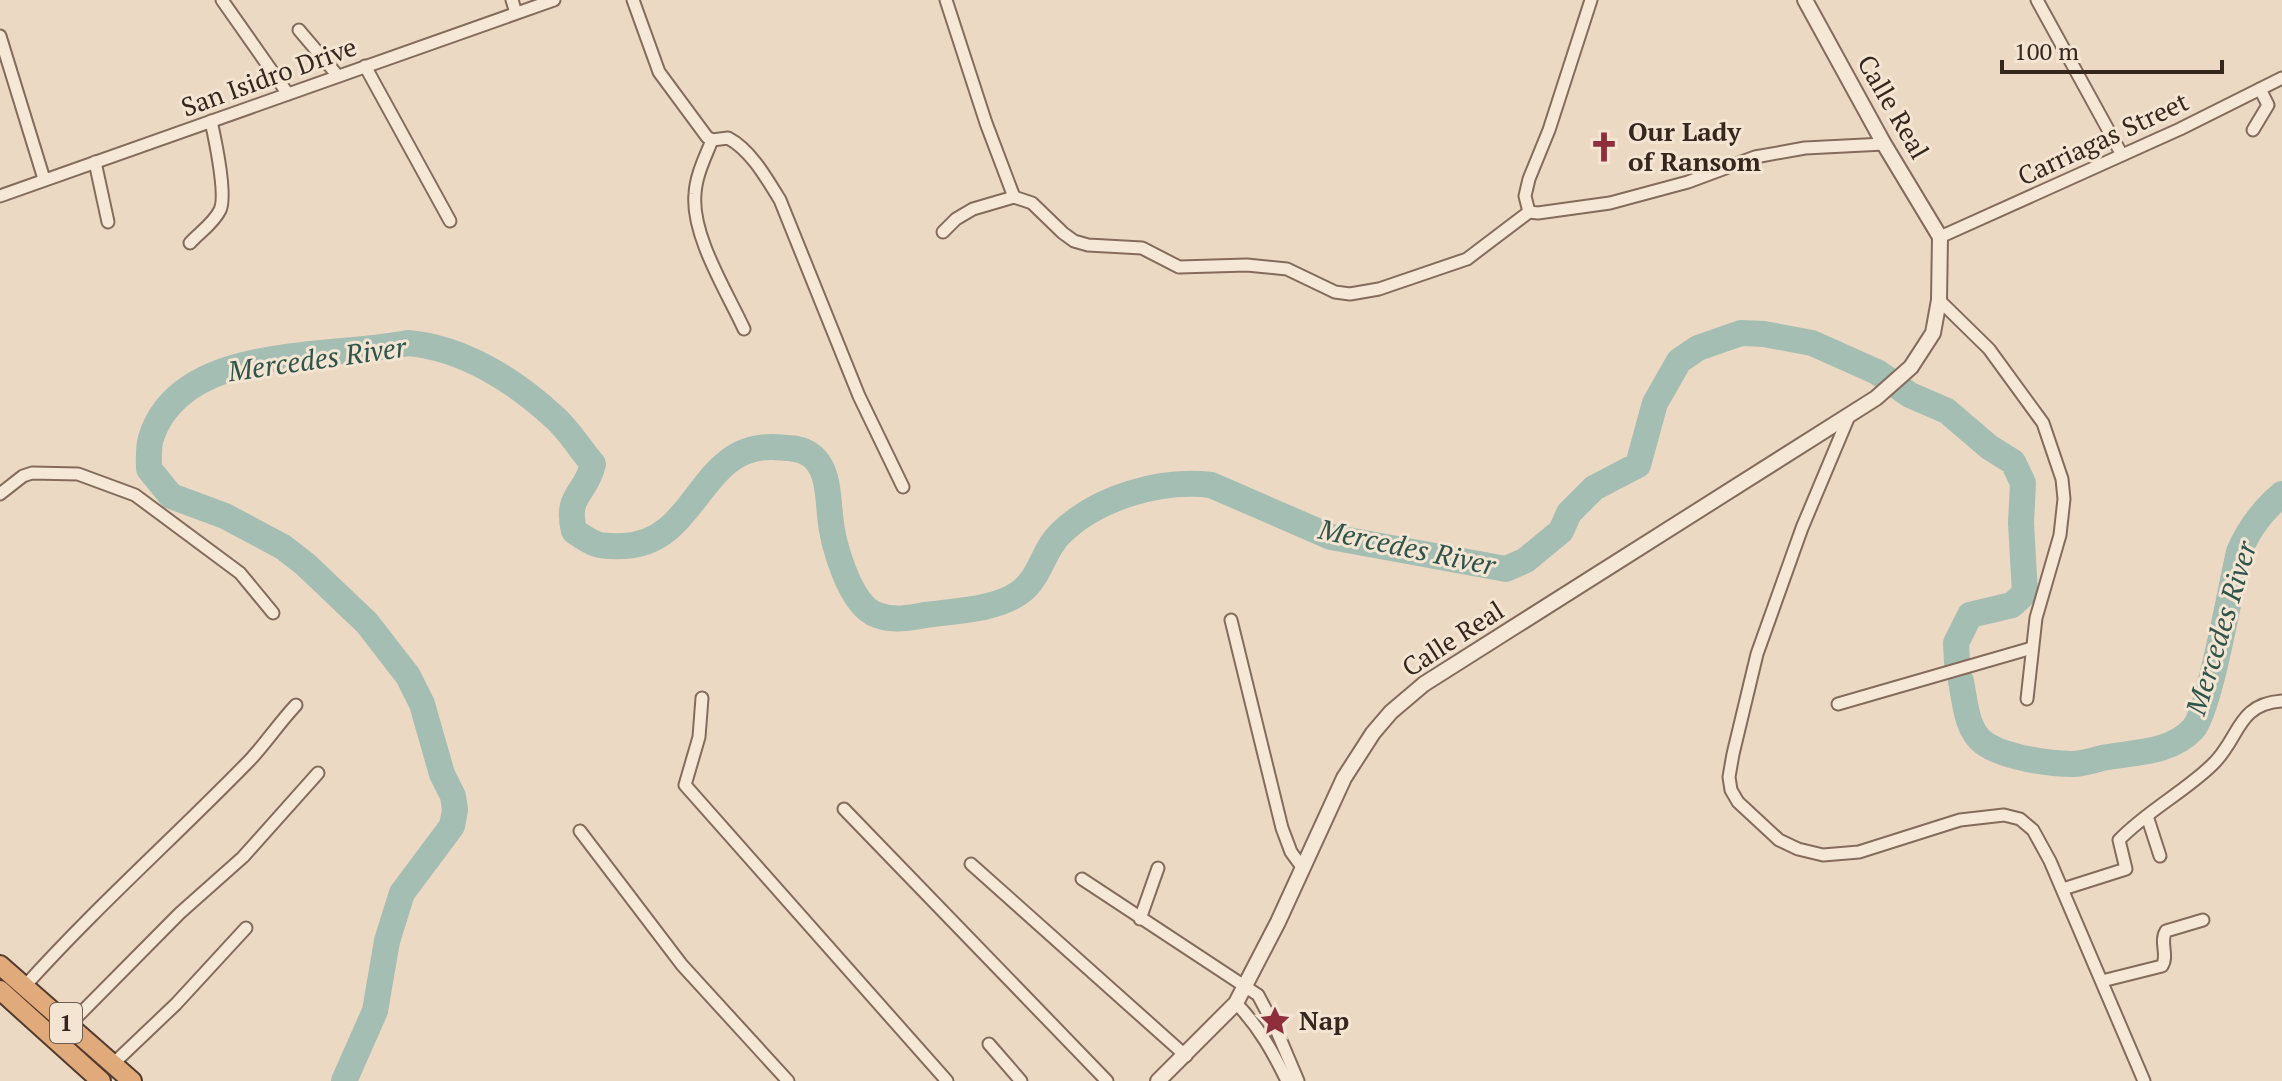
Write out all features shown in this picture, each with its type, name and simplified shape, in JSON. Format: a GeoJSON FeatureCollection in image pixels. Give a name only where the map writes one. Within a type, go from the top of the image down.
{"type":"FeatureCollection","features":[{"type":"Feature","properties":{"kind":"highway","name":"1"},"geometry":{"type":"LineString","coordinates":[[0,965],[132,1081]]}},
{"type":"Feature","properties":{"kind":"highway","name":"1"},"geometry":{"type":"LineString","coordinates":[[0,990],[101,1081]]}},
{"type":"Feature","properties":{"kind":"street"},"geometry":{"type":"LineString","coordinates":[[222,0],[288,94]]}},
{"type":"Feature","properties":{"kind":"street"},"geometry":{"type":"LineString","coordinates":[[512,0],[516,13]]}},
{"type":"Feature","properties":{"kind":"street","name":"San Isidro Drive"},"geometry":{"type":"LineString","coordinates":[[0,196],[554,0]]}},
{"type":"Feature","properties":{"kind":"street"},"geometry":{"type":"LineString","coordinates":[[633,0],[659,72],[682,106],[707,137],[712,140],[733,140],[766,176],[780,200],[859,396],[903,487]]}},
{"type":"Feature","properties":{"kind":"street"},"geometry":{"type":"LineString","coordinates":[[946,0],[1014,197]]}},
{"type":"Feature","properties":{"kind":"street"},"geometry":{"type":"LineString","coordinates":[[1529,212],[1525,196],[1529,179],[1549,130],[1591,0]]}},
{"type":"Feature","properties":{"kind":"street","name":"Calle Real"},"geometry":{"type":"LineString","coordinates":[[1158,1081],[1236,1003],[1278,922],[1344,778],[1373,733],[1391,712],[1424,684],[1876,398],[1911,367],[1933,333],[1939,300],[1940,237],[1884,144],[1805,0]]}},
{"type":"Feature","properties":{"kind":"street"},"geometry":{"type":"LineString","coordinates":[[2037,0],[2122,155]]}},
{"type":"Feature","properties":{"kind":"street"},"geometry":{"type":"LineString","coordinates":[[299,30],[338,76]]}},
{"type":"Feature","properties":{"kind":"street"},"geometry":{"type":"LineString","coordinates":[[0,36],[44,179]]}},
{"type":"Feature","properties":{"kind":"street"},"geometry":{"type":"LineString","coordinates":[[365,66],[450,221]]}},
{"type":"Feature","properties":{"kind":"street","name":"Carriagas Street"},"geometry":{"type":"LineString","coordinates":[[1940,237],[2282,78]]}},
{"type":"Feature","properties":{"kind":"street"},"geometry":{"type":"LineString","coordinates":[[2253,130],[2268,105],[2260,89]]}},
{"type":"Feature","properties":{"kind":"street"},"geometry":{"type":"LineString","coordinates":[[190,243],[219,214],[223,204],[211,121]]}},
{"type":"Feature","properties":{"kind":"street"},"geometry":{"type":"LineString","coordinates":[[712,140],[699,173],[695,211],[701,236],[744,329]]}},
{"type":"Feature","properties":{"kind":"street"},"geometry":{"type":"LineString","coordinates":[[943,232],[956,219],[973,209],[1014,197],[1032,203],[1074,241],[1088,245],[1142,248],[1179,267],[1247,265],[1287,269],[1335,292],[1350,294],[1379,289],[1467,259],[1529,212],[1610,203],[1688,182],[1755,157],[1805,148],[1884,144]]}},
{"type":"Feature","properties":{"kind":"street"},"geometry":{"type":"LineString","coordinates":[[95,162],[108,222]]}},
{"type":"Feature","properties":{"kind":"street"},"geometry":{"type":"LineString","coordinates":[[1939,300],[1989,349],[2043,423],[2062,479],[2064,499],[2060,535],[2036,618],[2027,699]]}},
{"type":"Feature","properties":{"kind":"street"},"geometry":{"type":"LineString","coordinates":[[1849,416],[1802,528],[1757,654],[1733,754],[1729,777],[1731,790],[1738,802],[1779,840],[1823,855],[1859,852],[1960,820],[2004,815],[2020,819],[2033,830],[2063,889],[2144,1081]]}},
{"type":"Feature","properties":{"kind":"street"},"geometry":{"type":"LineString","coordinates":[[0,494],[23,476],[45,473],[78,474],[135,495],[240,573],[273,613]]}},
{"type":"Feature","properties":{"kind":"street"},"geometry":{"type":"LineString","coordinates":[[1231,620],[1282,828],[1291,852],[1302,867]]}},
{"type":"Feature","properties":{"kind":"street"},"geometry":{"type":"LineString","coordinates":[[1838,704],[2032,648]]}},
{"type":"Feature","properties":{"kind":"street"},"geometry":{"type":"LineString","coordinates":[[702,698],[699,737],[685,785],[947,1081]]}},
{"type":"Feature","properties":{"kind":"street"},"geometry":{"type":"LineString","coordinates":[[2063,889],[2126,869],[2119,840],[2212,766],[2228,748],[2245,715],[2254,708],[2282,701]]}},
{"type":"Feature","properties":{"kind":"street"},"geometry":{"type":"LineString","coordinates":[[25,986],[111,895],[251,758],[296,705]]}},
{"type":"Feature","properties":{"kind":"street"},"geometry":{"type":"LineString","coordinates":[[68,1026],[180,913],[243,857],[318,773]]}},
{"type":"Feature","properties":{"kind":"street"},"geometry":{"type":"LineString","coordinates":[[844,809],[1107,1081]]}},
{"type":"Feature","properties":{"kind":"street"},"geometry":{"type":"LineString","coordinates":[[2147,816],[2160,856]]}},
{"type":"Feature","properties":{"kind":"street"},"geometry":{"type":"LineString","coordinates":[[580,831],[682,965],[788,1081]]}},
{"type":"Feature","properties":{"kind":"street"},"geometry":{"type":"LineString","coordinates":[[971,864],[1186,1056]]}},
{"type":"Feature","properties":{"kind":"street"},"geometry":{"type":"LineString","coordinates":[[1140,919],[1158,868]]}},
{"type":"Feature","properties":{"kind":"street"},"geometry":{"type":"LineString","coordinates":[[1082,879],[1258,995],[1276,1029],[1286,1071]]}},
{"type":"Feature","properties":{"kind":"street"},"geometry":{"type":"LineString","coordinates":[[2102,981],[2162,966],[2165,961],[2163,936],[2166,931],[2203,920]]}},
{"type":"Feature","properties":{"kind":"street"},"geometry":{"type":"LineString","coordinates":[[113,1064],[176,1004],[246,928]]}},
{"type":"Feature","properties":{"kind":"street"},"geometry":{"type":"LineString","coordinates":[[1236,1003],[1252,1020],[1286,1071],[1298,1081]]}},
{"type":"Feature","properties":{"kind":"street"},"geometry":{"type":"LineString","coordinates":[[1267,1041],[1276,1029]]}},
{"type":"Feature","properties":{"kind":"street"},"geometry":{"type":"LineString","coordinates":[[989,1044],[1021,1081]]}},
{"type":"Feature","properties":{"kind":"waterway","name":"Mercedes River"},"geometry":{"type":"LineString","coordinates":[[344,1081],[375,1011],[387,941],[402,893],[452,826],[455,810],[453,796],[442,774],[422,704],[408,676],[367,623],[283,547],[225,516],[171,496],[149,469],[151,438],[167,407],[193,385],[225,370],[301,355],[408,343],[448,351],[468,359],[505,379],[554,417],[593,464],[574,502],[572,519],[574,531],[602,545],[624,546],[649,541],[668,529],[728,461],[748,451],[773,447],[805,452],[815,459],[823,473],[834,540],[850,586],[867,609],[883,617],[901,618],[974,609],[1009,599],[1026,587],[1054,541],[1075,521],[1131,493],[1172,485],[1211,485],[1331,537],[1506,569],[1526,560],[1561,531],[1569,513],[1594,488],[1638,465],[1655,403],[1679,361],[1698,348],[1741,333],[1764,334],[1812,343],[1877,372],[1910,395],[1947,411],[1989,447],[2013,462],[2023,483],[2021,523],[2025,593],[2012,605],[1970,615],[1956,643],[1957,662]]}},
{"type":"Feature","properties":{"kind":"waterway","name":"Mercedes River"},"geometry":{"type":"LineString","coordinates":[[1961,681],[1973,731],[1992,748],[2014,756],[2072,764],[2150,751],[2184,737],[2200,717],[2206,698],[2239,552],[2257,520],[2282,494]]}},
{"type":"Feature","properties":{"kind":"place","name":"Our Lady of Ransom"},"geometry":{"type":"Point","coordinates":[1604,147]}},
{"type":"Feature","properties":{"kind":"place","name":"Nap"},"geometry":{"type":"Point","coordinates":[1275,1021]}}]}
